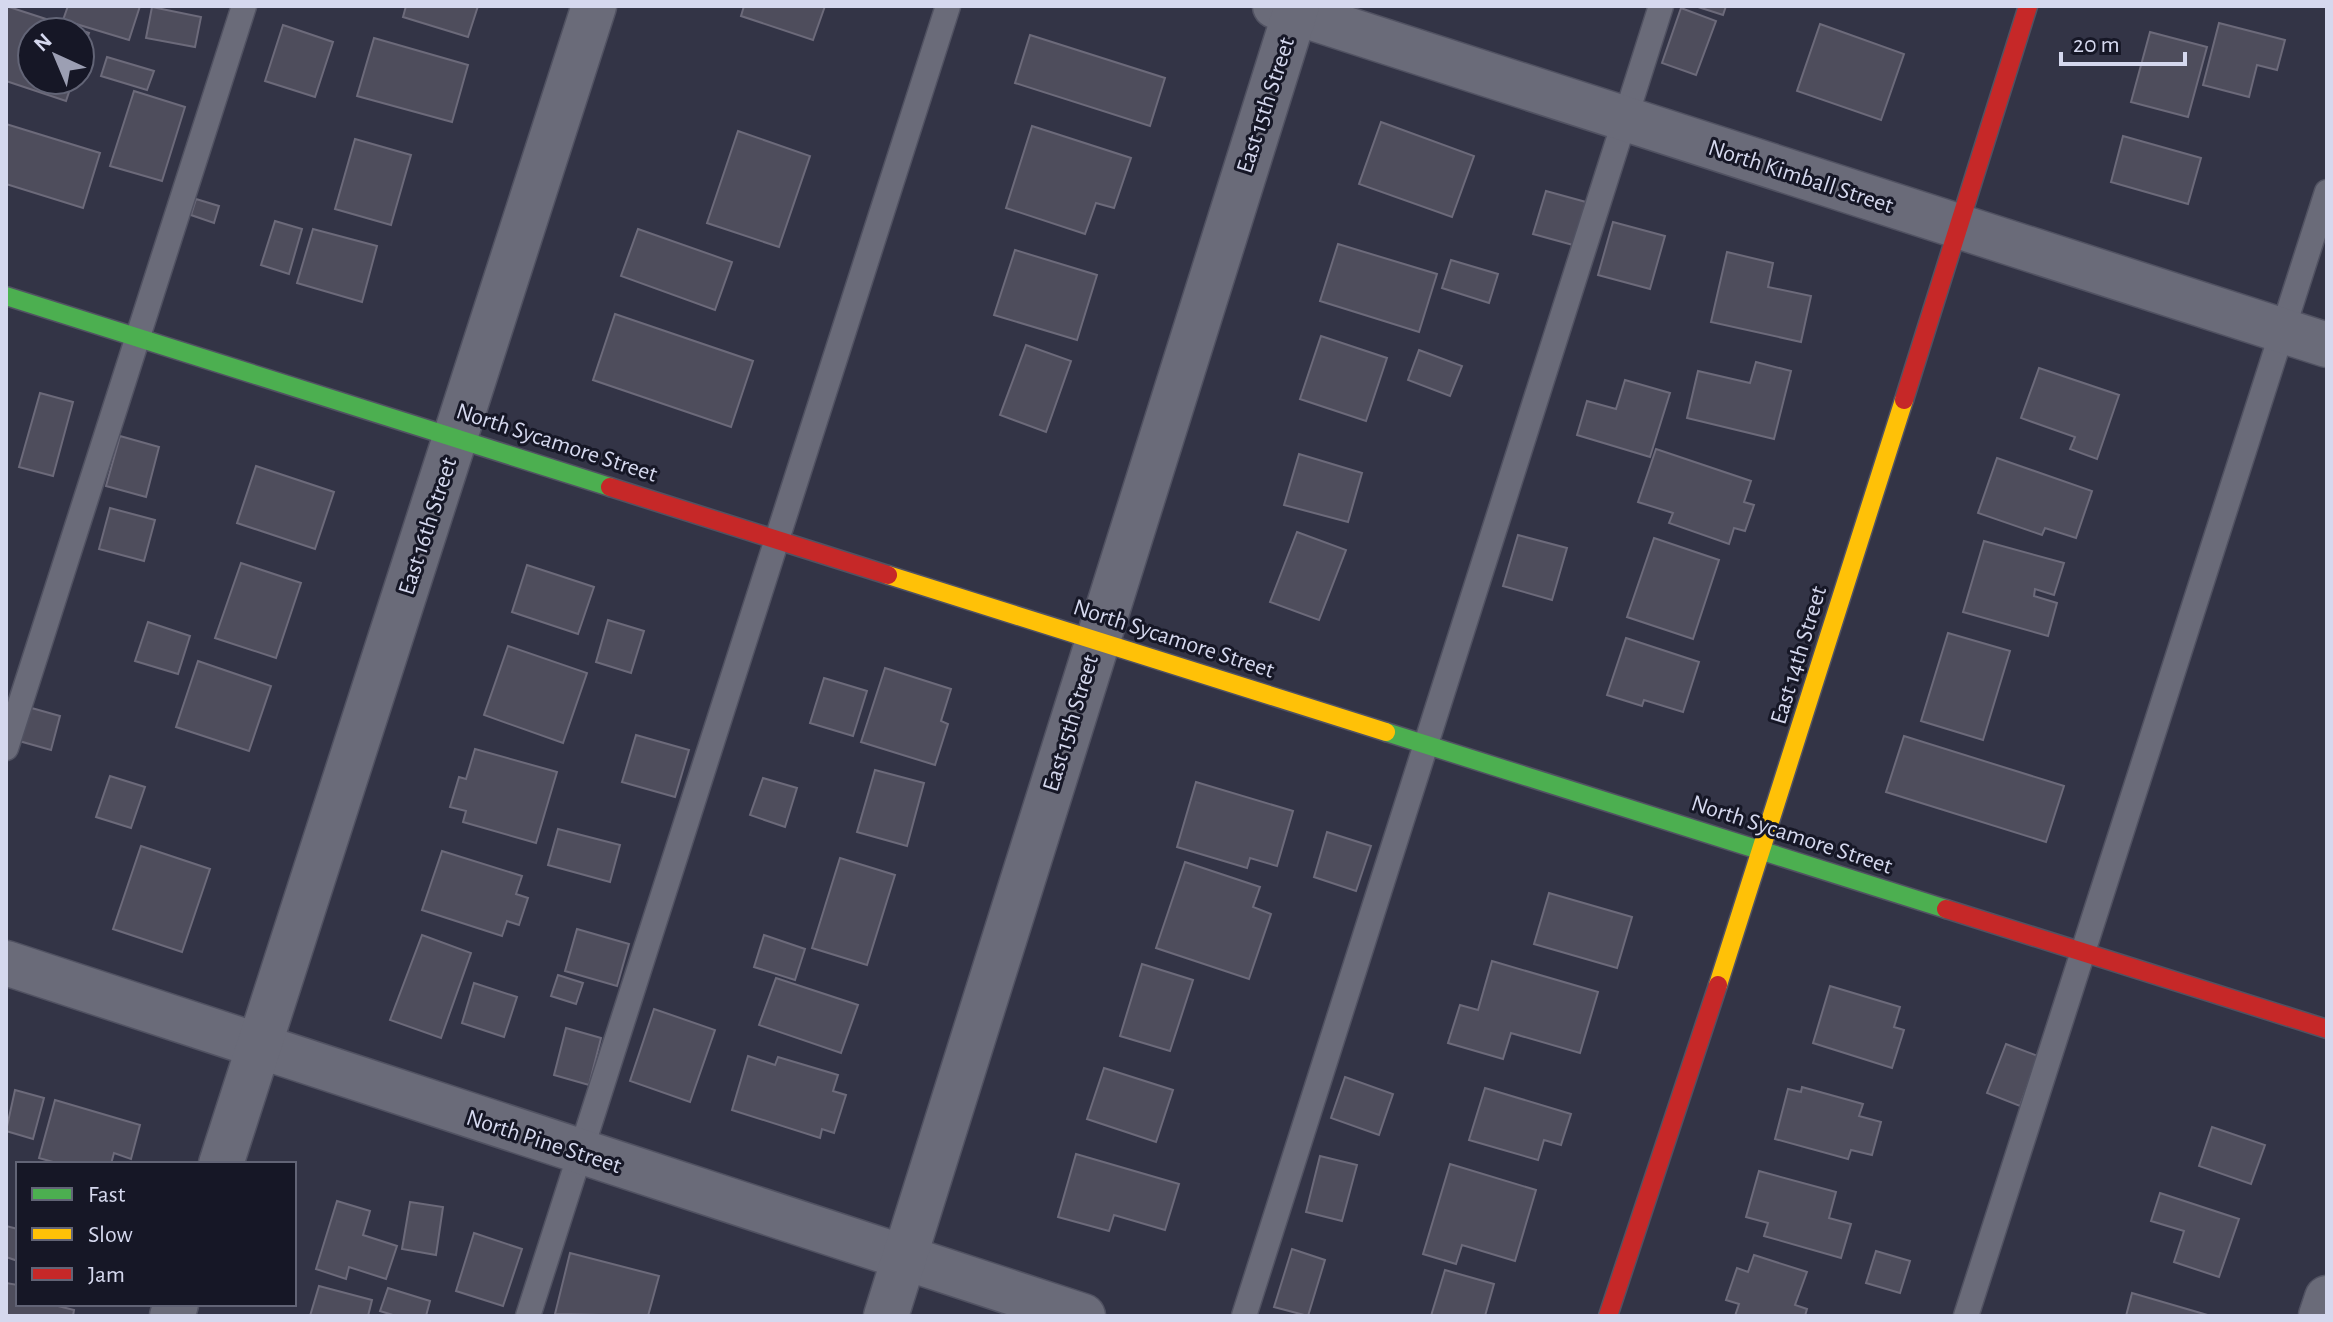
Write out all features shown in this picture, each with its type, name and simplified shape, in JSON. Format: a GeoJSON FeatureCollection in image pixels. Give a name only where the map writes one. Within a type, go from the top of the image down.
{"type":"FeatureCollection","features":[{"type":"Feature","properties":{"kind":"main road","name":"East 14th Street"},"geometry":{"type":"LineString","coordinates":[[1608,1316],[1762,850],[2028,6]]}},
{"type":"Feature","properties":{"kind":"main road","name":"North Sycamore Street"},"geometry":{"type":"LineString","coordinates":[[6,296],[2327,1029]]}},
{"type":"Feature","properties":{"kind":"street","name":"East 16th Street"},"geometry":{"type":"LineString","coordinates":[[222,1162],[594,6]]}},
{"type":"Feature","properties":{"kind":"street","name":"North Kimball Street"},"geometry":{"type":"LineString","coordinates":[[1289,8],[2327,345]]}},
{"type":"Feature","properties":{"kind":"street","name":"East 15th Street"},"geometry":{"type":"LineString","coordinates":[[886,1316],[1289,8]]}},
{"type":"Feature","properties":{"kind":"street","name":"North Pine Street"},"geometry":{"type":"LineString","coordinates":[[6,963],[1083,1316]]}},
{"type":"Feature","properties":{"kind":"street"},"geometry":{"type":"LineString","coordinates":[[2321,1316],[2327,1298]]}},
{"type":"Feature","properties":{"kind":"lane"},"geometry":{"type":"LineString","coordinates":[[6,748],[244,6]]}},
{"type":"Feature","properties":{"kind":"lane"},"geometry":{"type":"LineString","coordinates":[[528,1316],[948,6]]}},
{"type":"Feature","properties":{"kind":"lane"},"geometry":{"type":"LineString","coordinates":[[1244,1316],[1661,6]]}},
{"type":"Feature","properties":{"kind":"lane"},"geometry":{"type":"LineString","coordinates":[[1966,1316],[2327,192]]}},
{"type":"Feature","properties":{"kind":"building"},"geometry":{"type":"Polygon","coordinates":[[[6,6],[37,16],[16,16],[16,84],[6,81],[6,6]]]}},
{"type":"Feature","properties":{"kind":"building"},"geometry":{"type":"Polygon","coordinates":[[[68,6],[140,6],[129,40],[96,30],[96,16],[64,16],[68,6]]]}},
{"type":"Feature","properties":{"kind":"building"},"geometry":{"type":"Polygon","coordinates":[[[406,6],[478,6],[468,37],[403,17],[406,6]]]}},
{"type":"Feature","properties":{"kind":"building"},"geometry":{"type":"Polygon","coordinates":[[[744,6],[825,6],[813,40],[741,16],[744,6]]]}},
{"type":"Feature","properties":{"kind":"building"},"geometry":{"type":"Polygon","coordinates":[[[1695,6],[1726,6],[1723,15],[1695,6]]]}},
{"type":"Feature","properties":{"kind":"building"},"geometry":{"type":"Polygon","coordinates":[[[152,7],[201,17],[195,47],[146,38],[152,7]]]}},
{"type":"Feature","properties":{"kind":"building"},"geometry":{"type":"Polygon","coordinates":[[[1681,8],[1716,21],[1696,75],[1662,63],[1681,8]]]}},
{"type":"Feature","properties":{"kind":"building"},"geometry":{"type":"Polygon","coordinates":[[[2219,23],[2285,40],[2277,70],[2257,65],[2249,97],[2203,85],[2219,23]]]}},
{"type":"Feature","properties":{"kind":"building"},"geometry":{"type":"Polygon","coordinates":[[[1820,24],[1904,54],[1881,120],[1797,91],[1820,24]]]}},
{"type":"Feature","properties":{"kind":"building"},"geometry":{"type":"Polygon","coordinates":[[[283,25],[333,42],[315,97],[265,81],[283,25]]]}},
{"type":"Feature","properties":{"kind":"building"},"geometry":{"type":"Polygon","coordinates":[[[2150,32],[2207,47],[2188,117],[2131,102],[2150,32]]]}},
{"type":"Feature","properties":{"kind":"building"},"geometry":{"type":"Polygon","coordinates":[[[1030,35],[1165,78],[1150,126],[1015,83],[1030,35]]]}},
{"type":"Feature","properties":{"kind":"building"},"geometry":{"type":"Polygon","coordinates":[[[374,38],[468,65],[452,122],[357,96],[374,38]]]}},
{"type":"Feature","properties":{"kind":"building"},"geometry":{"type":"Polygon","coordinates":[[[107,57],[154,71],[147,90],[101,76],[107,57]]]}},
{"type":"Feature","properties":{"kind":"building"},"geometry":{"type":"Polygon","coordinates":[[[134,91],[185,107],[162,181],[110,166],[134,91]]]}},
{"type":"Feature","properties":{"kind":"building"},"geometry":{"type":"Polygon","coordinates":[[[51,96],[68,96],[66,101],[51,96]]]}},
{"type":"Feature","properties":{"kind":"building"},"geometry":{"type":"Polygon","coordinates":[[[1381,122],[1474,156],[1452,217],[1359,184],[1381,122]]]}},
{"type":"Feature","properties":{"kind":"building"},"geometry":{"type":"Polygon","coordinates":[[[6,124],[100,153],[83,208],[6,184],[6,124]]]}},
{"type":"Feature","properties":{"kind":"building"},"geometry":{"type":"Polygon","coordinates":[[[1032,126],[1131,158],[1114,208],[1096,203],[1085,234],[1006,208],[1032,126]]]}},
{"type":"Feature","properties":{"kind":"building"},"geometry":{"type":"Polygon","coordinates":[[[738,131],[810,156],[779,247],[707,223],[738,131]]]}},
{"type":"Feature","properties":{"kind":"building"},"geometry":{"type":"Polygon","coordinates":[[[2123,136],[2201,158],[2188,204],[2111,182],[2123,136]]]}},
{"type":"Feature","properties":{"kind":"building"},"geometry":{"type":"Polygon","coordinates":[[[355,139],[411,155],[391,225],[335,209],[355,139]]]}},
{"type":"Feature","properties":{"kind":"building"},"geometry":{"type":"Polygon","coordinates":[[[1546,191],[1586,202],[1573,245],[1533,234],[1546,191]]]}},
{"type":"Feature","properties":{"kind":"building"},"geometry":{"type":"Polygon","coordinates":[[[196,199],[219,206],[214,223],[191,215],[196,199]]]}},
{"type":"Feature","properties":{"kind":"building"},"geometry":{"type":"Polygon","coordinates":[[[275,221],[302,229],[289,274],[261,265],[275,221]]]}},
{"type":"Feature","properties":{"kind":"building"},"geometry":{"type":"Polygon","coordinates":[[[1613,222],[1665,236],[1650,289],[1598,275],[1613,222]]]}},
{"type":"Feature","properties":{"kind":"building"},"geometry":{"type":"Polygon","coordinates":[[[313,229],[377,246],[362,302],[297,283],[313,229]]]}},
{"type":"Feature","properties":{"kind":"building"},"geometry":{"type":"Polygon","coordinates":[[[638,229],[732,262],[715,310],[621,276],[638,229]]]}},
{"type":"Feature","properties":{"kind":"building"},"geometry":{"type":"Polygon","coordinates":[[[1338,244],[1437,274],[1419,332],[1320,301],[1338,244]]]}},
{"type":"Feature","properties":{"kind":"building"},"geometry":{"type":"Polygon","coordinates":[[[1015,250],[1097,275],[1077,340],[994,315],[1015,250]]]}},
{"type":"Feature","properties":{"kind":"building"},"geometry":{"type":"Polygon","coordinates":[[[1727,252],[1773,263],[1768,287],[1811,296],[1801,342],[1711,322],[1727,252]]]}},
{"type":"Feature","properties":{"kind":"building"},"geometry":{"type":"Polygon","coordinates":[[[1451,260],[1498,274],[1489,303],[1442,288],[1451,260]]]}},
{"type":"Feature","properties":{"kind":"building"},"geometry":{"type":"Polygon","coordinates":[[[615,314],[753,361],[731,427],[593,380],[615,314]]]}},
{"type":"Feature","properties":{"kind":"building"},"geometry":{"type":"Polygon","coordinates":[[[1321,336],[1387,358],[1366,421],[1300,399],[1321,336]]]}},
{"type":"Feature","properties":{"kind":"building"},"geometry":{"type":"Polygon","coordinates":[[[1026,345],[1071,361],[1046,432],[1000,415],[1026,345]]]}},
{"type":"Feature","properties":{"kind":"building"},"geometry":{"type":"Polygon","coordinates":[[[1419,350],[1462,366],[1450,396],[1408,380],[1419,350]]]}},
{"type":"Feature","properties":{"kind":"building"},"geometry":{"type":"Polygon","coordinates":[[[1756,362],[1791,371],[1774,439],[1687,418],[1698,371],[1750,383],[1756,362]]]}},
{"type":"Feature","properties":{"kind":"building"},"geometry":{"type":"Polygon","coordinates":[[[2039,368],[2119,395],[2097,459],[2070,449],[2075,437],[2021,418],[2039,368]]]}},
{"type":"Feature","properties":{"kind":"building"},"geometry":{"type":"Polygon","coordinates":[[[1625,380],[1670,393],[1650,457],[1577,435],[1587,401],[1616,409],[1625,380]]]}},
{"type":"Feature","properties":{"kind":"building"},"geometry":{"type":"Polygon","coordinates":[[[40,393],[73,402],[53,476],[19,467],[40,393]]]}},
{"type":"Feature","properties":{"kind":"building"},"geometry":{"type":"Polygon","coordinates":[[[120,436],[159,447],[146,497],[106,486],[120,436]]]}},
{"type":"Feature","properties":{"kind":"building"},"geometry":{"type":"Polygon","coordinates":[[[1656,449],[1751,481],[1744,502],[1754,505],[1745,531],[1734,528],[1729,544],[1669,523],[1673,513],[1638,502],[1656,449]]]}},
{"type":"Feature","properties":{"kind":"building"},"geometry":{"type":"Polygon","coordinates":[[[1299,454],[1362,473],[1348,522],[1284,505],[1299,454]]]}},
{"type":"Feature","properties":{"kind":"building"},"geometry":{"type":"Polygon","coordinates":[[[1997,458],[2092,491],[2076,538],[2045,528],[2042,535],[1978,513],[1997,458]]]}},
{"type":"Feature","properties":{"kind":"building"},"geometry":{"type":"Polygon","coordinates":[[[256,466],[334,492],[315,549],[237,523],[256,466]]]}},
{"type":"Feature","properties":{"kind":"building"},"geometry":{"type":"Polygon","coordinates":[[[110,508],[155,520],[144,561],[99,549],[110,508]]]}},
{"type":"Feature","properties":{"kind":"building"},"geometry":{"type":"Polygon","coordinates":[[[1297,532],[1346,550],[1319,620],[1270,602],[1297,532]]]}},
{"type":"Feature","properties":{"kind":"building"},"geometry":{"type":"Polygon","coordinates":[[[1518,535],[1567,548],[1552,600],[1503,586],[1518,535]]]}},
{"type":"Feature","properties":{"kind":"building"},"geometry":{"type":"Polygon","coordinates":[[[1654,538],[1719,560],[1693,639],[1627,617],[1654,538]]]}},
{"type":"Feature","properties":{"kind":"building"},"geometry":{"type":"Polygon","coordinates":[[[1984,541],[2064,563],[2054,595],[2035,589],[2034,596],[2057,603],[2048,636],[1963,612],[1984,541]]]}},
{"type":"Feature","properties":{"kind":"building"},"geometry":{"type":"Polygon","coordinates":[[[241,563],[301,583],[276,658],[215,638],[241,563]]]}},
{"type":"Feature","properties":{"kind":"building"},"geometry":{"type":"Polygon","coordinates":[[[527,565],[594,587],[578,634],[512,612],[527,565]]]}},
{"type":"Feature","properties":{"kind":"building"},"geometry":{"type":"Polygon","coordinates":[[[608,620],[644,631],[631,673],[596,662],[608,620]]]}},
{"type":"Feature","properties":{"kind":"building"},"geometry":{"type":"Polygon","coordinates":[[[148,622],[190,636],[178,674],[135,661],[148,622]]]}},
{"type":"Feature","properties":{"kind":"building"},"geometry":{"type":"Polygon","coordinates":[[[1948,633],[2010,651],[1983,740],[1921,721],[1948,633]]]}},
{"type":"Feature","properties":{"kind":"building"},"geometry":{"type":"Polygon","coordinates":[[[1626,638],[1699,662],[1683,712],[1644,700],[1642,706],[1607,695],[1626,638]]]}},
{"type":"Feature","properties":{"kind":"building"},"geometry":{"type":"Polygon","coordinates":[[[508,646],[587,673],[563,743],[484,715],[508,646]]]}},
{"type":"Feature","properties":{"kind":"building"},"geometry":{"type":"Polygon","coordinates":[[[198,661],[271,686],[249,751],[176,727],[198,661]]]}},
{"type":"Feature","properties":{"kind":"building"},"geometry":{"type":"Polygon","coordinates":[[[885,668],[951,689],[941,721],[948,724],[935,765],[861,742],[885,668]]]}},
{"type":"Feature","properties":{"kind":"building"},"geometry":{"type":"Polygon","coordinates":[[[824,678],[867,691],[853,736],[810,723],[824,678]]]}},
{"type":"Feature","properties":{"kind":"building"},"geometry":{"type":"Polygon","coordinates":[[[28,707],[60,716],[51,750],[19,741],[28,707]]]}},
{"type":"Feature","properties":{"kind":"building"},"geometry":{"type":"Polygon","coordinates":[[[636,735],[689,750],[675,797],[622,782],[636,735]]]}},
{"type":"Feature","properties":{"kind":"building"},"geometry":{"type":"Polygon","coordinates":[[[1904,736],[2064,786],[2046,842],[1886,792],[1904,736]]]}},
{"type":"Feature","properties":{"kind":"building"},"geometry":{"type":"Polygon","coordinates":[[[475,749],[557,772],[536,843],[463,822],[466,811],[450,807],[459,777],[466,779],[475,749]]]}},
{"type":"Feature","properties":{"kind":"building"},"geometry":{"type":"Polygon","coordinates":[[[875,770],[924,783],[907,846],[857,832],[875,770]]]}},
{"type":"Feature","properties":{"kind":"building"},"geometry":{"type":"Polygon","coordinates":[[[110,776],[145,787],[131,828],[96,817],[110,776]]]}},
{"type":"Feature","properties":{"kind":"building"},"geometry":{"type":"Polygon","coordinates":[[[763,778],[797,788],[785,827],[750,815],[763,778]]]}},
{"type":"Feature","properties":{"kind":"building"},"geometry":{"type":"Polygon","coordinates":[[[1196,782],[1293,811],[1277,866],[1250,858],[1247,868],[1177,847],[1196,782]]]}},
{"type":"Feature","properties":{"kind":"building"},"geometry":{"type":"Polygon","coordinates":[[[558,829],[620,845],[610,882],[548,865],[558,829]]]}},
{"type":"Feature","properties":{"kind":"building"},"geometry":{"type":"Polygon","coordinates":[[[1327,832],[1371,846],[1356,891],[1314,877],[1327,832]]]}},
{"type":"Feature","properties":{"kind":"building"},"geometry":{"type":"Polygon","coordinates":[[[141,846],[210,869],[182,952],[113,929],[141,846]]]}},
{"type":"Feature","properties":{"kind":"building"},"geometry":{"type":"Polygon","coordinates":[[[442,851],[522,876],[516,894],[528,898],[519,925],[507,921],[502,936],[422,910],[442,851]]]}},
{"type":"Feature","properties":{"kind":"building"},"geometry":{"type":"Polygon","coordinates":[[[840,858],[895,875],[867,965],[812,948],[840,858]]]}},
{"type":"Feature","properties":{"kind":"building"},"geometry":{"type":"Polygon","coordinates":[[[1185,862],[1260,887],[1253,907],[1271,914],[1249,979],[1156,948],[1185,862]]]}},
{"type":"Feature","properties":{"kind":"building"},"geometry":{"type":"Polygon","coordinates":[[[1549,893],[1632,917],[1617,968],[1534,944],[1549,893]]]}},
{"type":"Feature","properties":{"kind":"building"},"geometry":{"type":"Polygon","coordinates":[[[577,929],[629,944],[617,986],[565,971],[577,929]]]}},
{"type":"Feature","properties":{"kind":"building"},"geometry":{"type":"Polygon","coordinates":[[[422,935],[471,953],[441,1038],[390,1020],[422,935]]]}},
{"type":"Feature","properties":{"kind":"building"},"geometry":{"type":"Polygon","coordinates":[[[764,935],[805,949],[795,980],[754,967],[764,935]]]}},
{"type":"Feature","properties":{"kind":"building"},"geometry":{"type":"Polygon","coordinates":[[[1492,961],[1598,992],[1580,1053],[1511,1033],[1503,1059],[1448,1043],[1460,1005],[1478,1010],[1492,961]]]}},
{"type":"Feature","properties":{"kind":"building"},"geometry":{"type":"Polygon","coordinates":[[[1142,964],[1193,980],[1170,1051],[1120,1036],[1142,964]]]}},
{"type":"Feature","properties":{"kind":"building"},"geometry":{"type":"Polygon","coordinates":[[[558,975],[583,983],[576,1004],[551,996],[558,975]]]}},
{"type":"Feature","properties":{"kind":"building"},"geometry":{"type":"Polygon","coordinates":[[[776,978],[858,1005],[841,1053],[759,1025],[776,978]]]}},
{"type":"Feature","properties":{"kind":"building"},"geometry":{"type":"Polygon","coordinates":[[[474,983],[517,997],[504,1037],[462,1023],[474,983]]]}},
{"type":"Feature","properties":{"kind":"building"},"geometry":{"type":"Polygon","coordinates":[[[1830,986],[1900,1007],[1894,1027],[1904,1030],[1892,1068],[1813,1043],[1830,986]]]}},
{"type":"Feature","properties":{"kind":"building"},"geometry":{"type":"Polygon","coordinates":[[[654,1009],[715,1030],[690,1102],[630,1081],[654,1009]]]}},
{"type":"Feature","properties":{"kind":"building"},"geometry":{"type":"Polygon","coordinates":[[[566,1028],[601,1038],[589,1085],[554,1075],[566,1028]]]}},
{"type":"Feature","properties":{"kind":"building"},"geometry":{"type":"Polygon","coordinates":[[[2006,1044],[2038,1056],[2020,1106],[1987,1093],[2006,1044]]]}},
{"type":"Feature","properties":{"kind":"building"},"geometry":{"type":"Polygon","coordinates":[[[748,1056],[775,1065],[778,1057],[838,1075],[833,1091],[846,1095],[834,1133],[822,1129],[820,1138],[732,1110],[748,1056]]]}},
{"type":"Feature","properties":{"kind":"building"},"geometry":{"type":"Polygon","coordinates":[[[1104,1068],[1173,1090],[1156,1142],[1087,1119],[1104,1068]]]}},
{"type":"Feature","properties":{"kind":"building"},"geometry":{"type":"Polygon","coordinates":[[[1345,1077],[1393,1094],[1379,1135],[1331,1118],[1345,1077]]]}},
{"type":"Feature","properties":{"kind":"building"},"geometry":{"type":"Polygon","coordinates":[[[1802,1087],[1863,1104],[1859,1116],[1881,1122],[1872,1155],[1851,1150],[1848,1159],[1775,1139],[1788,1089],[1801,1092],[1802,1087]]]}},
{"type":"Feature","properties":{"kind":"building"},"geometry":{"type":"Polygon","coordinates":[[[1485,1088],[1571,1114],[1561,1145],[1544,1140],[1538,1160],[1469,1140],[1485,1088]]]}},
{"type":"Feature","properties":{"kind":"building"},"geometry":{"type":"Polygon","coordinates":[[[15,1090],[44,1098],[33,1139],[6,1131],[15,1090]]]}},
{"type":"Feature","properties":{"kind":"building"},"geometry":{"type":"Polygon","coordinates":[[[55,1100],[140,1125],[131,1159],[114,1153],[112,1162],[53,1162],[39,1158],[55,1100]]]}},
{"type":"Feature","properties":{"kind":"building"},"geometry":{"type":"Polygon","coordinates":[[[2212,1127],[2265,1145],[2251,1184],[2199,1166],[2212,1127]]]}},
{"type":"Feature","properties":{"kind":"building"},"geometry":{"type":"Polygon","coordinates":[[[1076,1154],[1179,1184],[1165,1230],[1114,1215],[1109,1231],[1058,1217],[1076,1154]]]}},
{"type":"Feature","properties":{"kind":"building"},"geometry":{"type":"Polygon","coordinates":[[[1320,1156],[1357,1165],[1342,1221],[1306,1212],[1320,1156]]]}},
{"type":"Feature","properties":{"kind":"building"},"geometry":{"type":"Polygon","coordinates":[[[1450,1164],[1536,1190],[1515,1261],[1462,1245],[1456,1264],[1423,1254],[1450,1164]]]}},
{"type":"Feature","properties":{"kind":"building"},"geometry":{"type":"Polygon","coordinates":[[[1759,1171],[1836,1192],[1829,1218],[1851,1224],[1841,1258],[1764,1236],[1768,1223],[1746,1217],[1759,1171]]]}},
{"type":"Feature","properties":{"kind":"building"},"geometry":{"type":"Polygon","coordinates":[[[2160,1193],[2239,1219],[2219,1277],[2174,1262],[2184,1231],[2151,1221],[2160,1193]]]}},
{"type":"Feature","properties":{"kind":"building"},"geometry":{"type":"Polygon","coordinates":[[[337,1201],[370,1211],[363,1235],[397,1246],[386,1279],[349,1267],[346,1279],[316,1269],[337,1201]]]}},
{"type":"Feature","properties":{"kind":"building"},"geometry":{"type":"Polygon","coordinates":[[[410,1202],[443,1207],[436,1255],[402,1249],[410,1202]]]}},
{"type":"Feature","properties":{"kind":"building"},"geometry":{"type":"Polygon","coordinates":[[[6,1226],[16,1228],[16,1260],[6,1257],[6,1226]]]}},
{"type":"Feature","properties":{"kind":"building"},"geometry":{"type":"Polygon","coordinates":[[[474,1233],[522,1249],[503,1306],[456,1291],[474,1233]]]}},
{"type":"Feature","properties":{"kind":"building"},"geometry":{"type":"Polygon","coordinates":[[[1292,1249],[1325,1260],[1308,1316],[1274,1307],[1292,1249]]]}},
{"type":"Feature","properties":{"kind":"building"},"geometry":{"type":"Polygon","coordinates":[[[1876,1251],[1910,1261],[1900,1293],[1866,1283],[1876,1251]]]}},
{"type":"Feature","properties":{"kind":"building"},"geometry":{"type":"Polygon","coordinates":[[[570,1253],[659,1276],[648,1316],[555,1314],[570,1253]]]}},
{"type":"Feature","properties":{"kind":"building"},"geometry":{"type":"Polygon","coordinates":[[[1754,1255],[1807,1272],[1795,1305],[1807,1309],[1805,1316],[1735,1316],[1739,1304],[1726,1300],[1737,1268],[1748,1272],[1754,1255]]]}},
{"type":"Feature","properties":{"kind":"building"},"geometry":{"type":"Polygon","coordinates":[[[1445,1270],[1494,1284],[1485,1316],[1431,1316],[1445,1270]]]}},
{"type":"Feature","properties":{"kind":"building"},"geometry":{"type":"Polygon","coordinates":[[[6,1283],[16,1285],[16,1306],[58,1306],[74,1310],[73,1316],[6,1316],[6,1283]]]}},
{"type":"Feature","properties":{"kind":"building"},"geometry":{"type":"Polygon","coordinates":[[[319,1286],[372,1300],[368,1316],[310,1316],[319,1286]]]}},
{"type":"Feature","properties":{"kind":"building"},"geometry":{"type":"Polygon","coordinates":[[[388,1288],[430,1301],[426,1316],[396,1316],[380,1311],[388,1288]]]}},
{"type":"Feature","properties":{"kind":"building"},"geometry":{"type":"Polygon","coordinates":[[[2132,1293],[2211,1316],[2126,1316],[2132,1293]]]}},
{"type":"Feature","properties":{"kind":"traffic: fast"},"geometry":{"type":"LineString","coordinates":[[6,296],[610,487]]}},
{"type":"Feature","properties":{"kind":"traffic: fast"},"geometry":{"type":"LineString","coordinates":[[1386,732],[1946,909]]}},
{"type":"Feature","properties":{"kind":"traffic: slow"},"geometry":{"type":"LineString","coordinates":[[1718,985],[1904,400]]}},
{"type":"Feature","properties":{"kind":"traffic: slow"},"geometry":{"type":"LineString","coordinates":[[888,575],[1386,732]]}},
{"type":"Feature","properties":{"kind":"traffic: jam"},"geometry":{"type":"LineString","coordinates":[[1904,400],[2028,6]]}},
{"type":"Feature","properties":{"kind":"traffic: jam"},"geometry":{"type":"LineString","coordinates":[[610,487],[888,575]]}},
{"type":"Feature","properties":{"kind":"traffic: jam"},"geometry":{"type":"LineString","coordinates":[[1946,909],[2327,1029]]}},
{"type":"Feature","properties":{"kind":"traffic: jam"},"geometry":{"type":"LineString","coordinates":[[1608,1316],[1718,985]]}}]}
